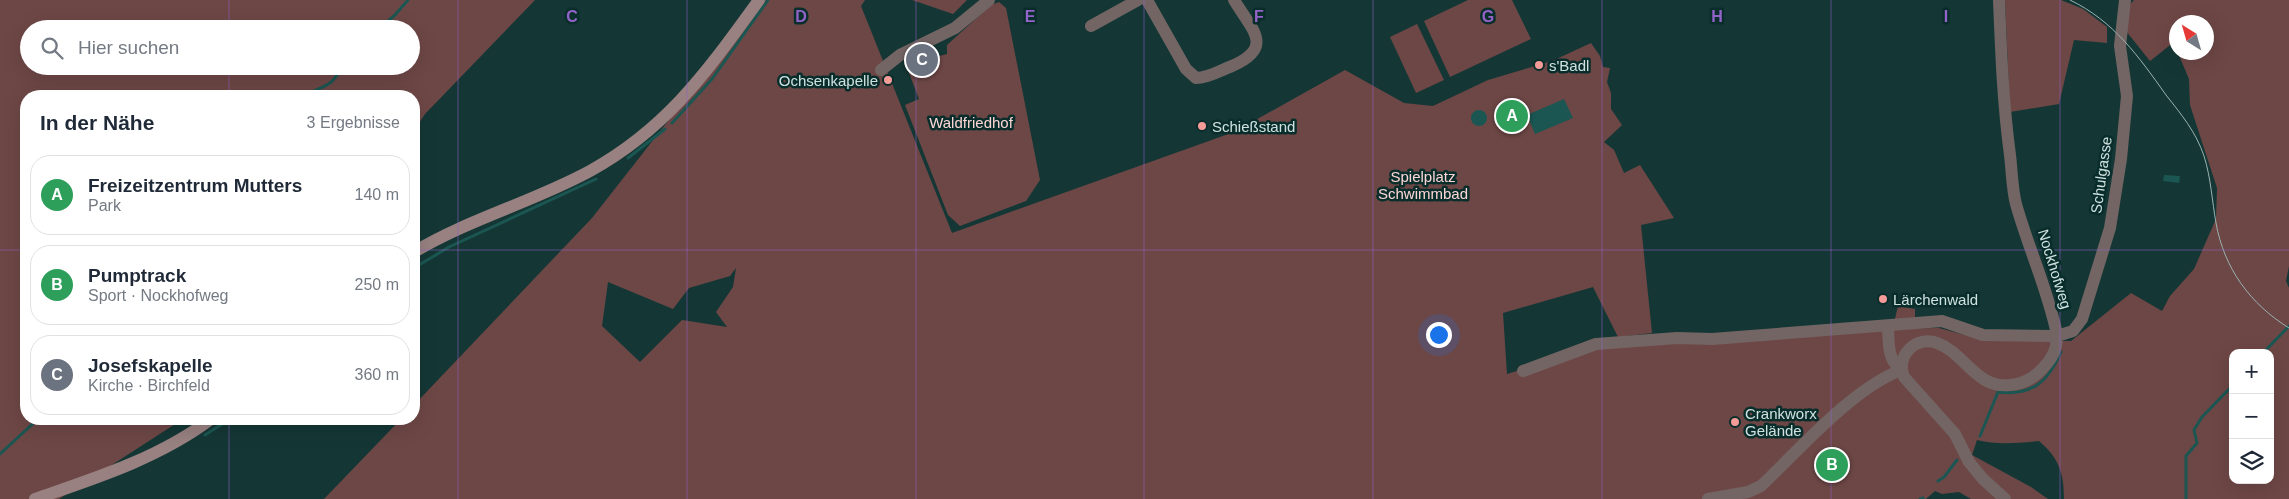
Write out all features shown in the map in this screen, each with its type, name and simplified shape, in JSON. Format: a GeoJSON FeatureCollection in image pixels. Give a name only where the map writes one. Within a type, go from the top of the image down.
{"type":"FeatureCollection","features":[{"type":"Feature","properties":{"kind":"main road"},"geometry":{"type":"LineString","coordinates":[[420,249],[454,231],[590,171],[646,134],[675,108],[700,80],[759,0]]}},
{"type":"Feature","properties":{"kind":"main road"},"geometry":{"type":"LineString","coordinates":[[35,499],[140,460],[174,443],[202,425]]}},
{"type":"Feature","properties":{"kind":"street"},"geometry":{"type":"LineString","coordinates":[[881,70],[900,55],[955,28],[989,0]]}},
{"type":"Feature","properties":{"kind":"street"},"geometry":{"type":"LineString","coordinates":[[1092,26],[1138,0]]}},
{"type":"Feature","properties":{"kind":"street"},"geometry":{"type":"LineString","coordinates":[[1147,0],[1186,69],[1196,78],[1207,77],[1246,60],[1256,50],[1257,46],[1254,35],[1234,0]]}},
{"type":"Feature","properties":{"kind":"street","name":"Nockhofweg"},"geometry":{"type":"LineString","coordinates":[[1999,0],[2003,100],[2016,202],[2049,296],[2057,336]]}},
{"type":"Feature","properties":{"kind":"street","name":"Schulgasse"},"geometry":{"type":"LineString","coordinates":[[2057,336],[2073,331],[2082,319],[2110,228],[2121,160],[2127,96],[2120,46],[2125,0]]}},
{"type":"Feature","properties":{"kind":"street"},"geometry":{"type":"LineString","coordinates":[[1523,371],[1596,344],[1677,338],[1712,339],[1888,327],[1942,321],[1983,334],[2057,336],[2055,349],[2043,368],[2028,380],[2014,385],[1996,384],[1980,377],[1948,348],[1934,342],[1918,343],[1909,349],[1903,358],[1901,370]]}},
{"type":"Feature","properties":{"kind":"street"},"geometry":{"type":"LineString","coordinates":[[1888,327],[1890,355],[1895,365],[1955,434],[1969,462],[1983,479],[2005,499]]}},
{"type":"Feature","properties":{"kind":"street"},"geometry":{"type":"LineString","coordinates":[[1708,499],[1748,492],[1762,486],[1853,400],[1885,377],[1901,370]]}},
{"type":"Feature","properties":{"kind":"green space"},"geometry":{"type":"Polygon","coordinates":[[[0,0],[535,0],[425,114],[420,122],[420,90],[20,90],[20,425],[174,425],[59,499],[0,499],[0,0]]]}},
{"type":"Feature","properties":{"kind":"green space","name":"Spielplatz Schwimmbad"},"geometry":{"type":"Polygon","coordinates":[[[763,0],[865,0],[861,6],[952,233],[1234,132],[1345,70],[1404,103],[1433,106],[1488,80],[1552,61],[1591,43],[1600,56],[1603,67],[1610,68],[1607,82],[1611,93],[1611,109],[1622,125],[1604,142],[1614,150],[1624,173],[1640,165],[1674,218],[1641,225],[1652,333],[1618,337],[1593,287],[1503,313],[1507,374],[1598,347],[1877,329],[1939,328],[1980,339],[2071,341],[2131,293],[2162,311],[2170,296],[2194,269],[2216,219],[2217,188],[2190,105],[2189,79],[2181,60],[2214,60],[2214,15],[2169,15],[2169,46],[2150,61],[2126,31],[2129,5],[2134,0],[2289,0],[2289,266],[2286,281],[2289,288],[2289,499],[2064,499],[2063,481],[2056,460],[2039,441],[2000,443],[1977,440],[1972,455],[2031,487],[2048,499],[1971,499],[1959,492],[1942,494],[1935,491],[1926,499],[324,499],[395,425],[420,425],[420,399],[592,218],[763,0]],[[736,268],[730,276],[689,288],[673,309],[608,282],[602,326],[640,362],[682,320],[727,327],[716,312],[733,287],[736,268]]]}},
{"type":"Feature","properties":{"kind":"green space"},"geometry":{"type":"Polygon","coordinates":[[[912,0],[967,0],[953,14],[912,0]]]}},
{"type":"Feature","properties":{"kind":"green space"},"geometry":{"type":"Polygon","coordinates":[[[1468,0],[1512,0],[1531,39],[1450,77],[1424,21],[1468,0]]]}},
{"type":"Feature","properties":{"kind":"green space"},"geometry":{"type":"Polygon","coordinates":[[[2005,0],[2061,0],[2083,9],[2107,27],[2107,43],[2074,40],[2059,104],[2010,112],[2005,0]]]}},
{"type":"Feature","properties":{"kind":"green space","name":"Waldfriedhof"},"geometry":{"type":"Polygon","coordinates":[[[999,2],[1006,8],[1040,180],[1026,201],[960,226],[948,215],[905,105],[919,99],[909,73],[939,56],[947,54],[947,45],[991,5],[999,2]]]}},
{"type":"Feature","properties":{"kind":"green space"},"geometry":{"type":"Polygon","coordinates":[[[1417,24],[1444,80],[1416,93],[1390,37],[1417,24]]]}},
{"type":"Feature","properties":{"kind":"green space"},"geometry":{"type":"Polygon","coordinates":[[[1898,306],[1915,309],[1915,320],[1894,323],[1898,306]]]}},
{"type":"Feature","properties":{"kind":"water"},"geometry":{"type":"Polygon","coordinates":[[[1564,99],[1573,118],[1535,134],[1527,115],[1564,99]]]}},
{"type":"Feature","properties":{"kind":"water"},"geometry":{"type":"Polygon","coordinates":[[[1479,110],[1487,118],[1479,126],[1471,118],[1479,110]]]}},
{"type":"Feature","properties":{"kind":"water"},"geometry":{"type":"Polygon","coordinates":[[[2164,175],[2180,176],[2179,183],[2163,181],[2164,175]]]}},
{"type":"Feature","properties":{"kind":"waterway"},"geometry":{"type":"LineString","coordinates":[[389,20],[408,0]]}},
{"type":"Feature","properties":{"kind":"waterway"},"geometry":{"type":"LineString","coordinates":[[672,123],[712,79],[768,0]]}},
{"type":"Feature","properties":{"kind":"waterway"},"geometry":{"type":"LineString","coordinates":[[316,90],[331,82],[337,75]]}},
{"type":"Feature","properties":{"kind":"waterway"},"geometry":{"type":"LineString","coordinates":[[628,158],[665,129]]}},
{"type":"Feature","properties":{"kind":"waterway"},"geometry":{"type":"LineString","coordinates":[[420,264],[449,247],[596,179]]}},
{"type":"Feature","properties":{"kind":"waterway"},"geometry":{"type":"LineString","coordinates":[[2267,349],[2289,326]]}},
{"type":"Feature","properties":{"kind":"waterway"},"geometry":{"type":"LineString","coordinates":[[1980,436],[1998,392],[2020,392],[2037,385],[2050,371],[2061,352]]}},
{"type":"Feature","properties":{"kind":"waterway"},"geometry":{"type":"LineString","coordinates":[[2186,499],[2186,456],[2197,443],[2194,430],[2202,417],[2229,389]]}},
{"type":"Feature","properties":{"kind":"waterway"},"geometry":{"type":"LineString","coordinates":[[0,454],[31,425]]}},
{"type":"Feature","properties":{"kind":"waterway"},"geometry":{"type":"LineString","coordinates":[[205,435],[221,425]]}},
{"type":"Feature","properties":{"kind":"waterway"},"geometry":{"type":"LineString","coordinates":[[1938,481],[1944,477],[1957,460]]}},
{"type":"Feature","properties":{"kind":"tram line"},"geometry":{"type":"LineString","coordinates":[[2070,0],[2100,18],[2113,29],[2146,67],[2188,124],[2204,156],[2216,223],[2225,255],[2232,270],[2262,308],[2289,328]]}},
{"type":"Feature","properties":{"kind":"place","name":"Josefskapelle"},"geometry":{"type":"Point","coordinates":[922,60]}},
{"type":"Feature","properties":{"kind":"place","name":"s'Badl"},"geometry":{"type":"Point","coordinates":[1539,65]}},
{"type":"Feature","properties":{"kind":"place","name":"Ochsenkapelle"},"geometry":{"type":"Point","coordinates":[888,80]}},
{"type":"Feature","properties":{"kind":"place","name":"Freizeitzentrum Mutters"},"geometry":{"type":"Point","coordinates":[1512,116]}},
{"type":"Feature","properties":{"kind":"place","name":"Schießstand"},"geometry":{"type":"Point","coordinates":[1202,126]}},
{"type":"Feature","properties":{"kind":"place","name":"Lärchenwald"},"geometry":{"type":"Point","coordinates":[1883,299]}},
{"type":"Feature","properties":{"kind":"place","name":"Crankworx Gelände"},"geometry":{"type":"Point","coordinates":[1735,422]}},
{"type":"Feature","properties":{"kind":"place","name":"Pumptrack"},"geometry":{"type":"Point","coordinates":[1832,465]}}]}
